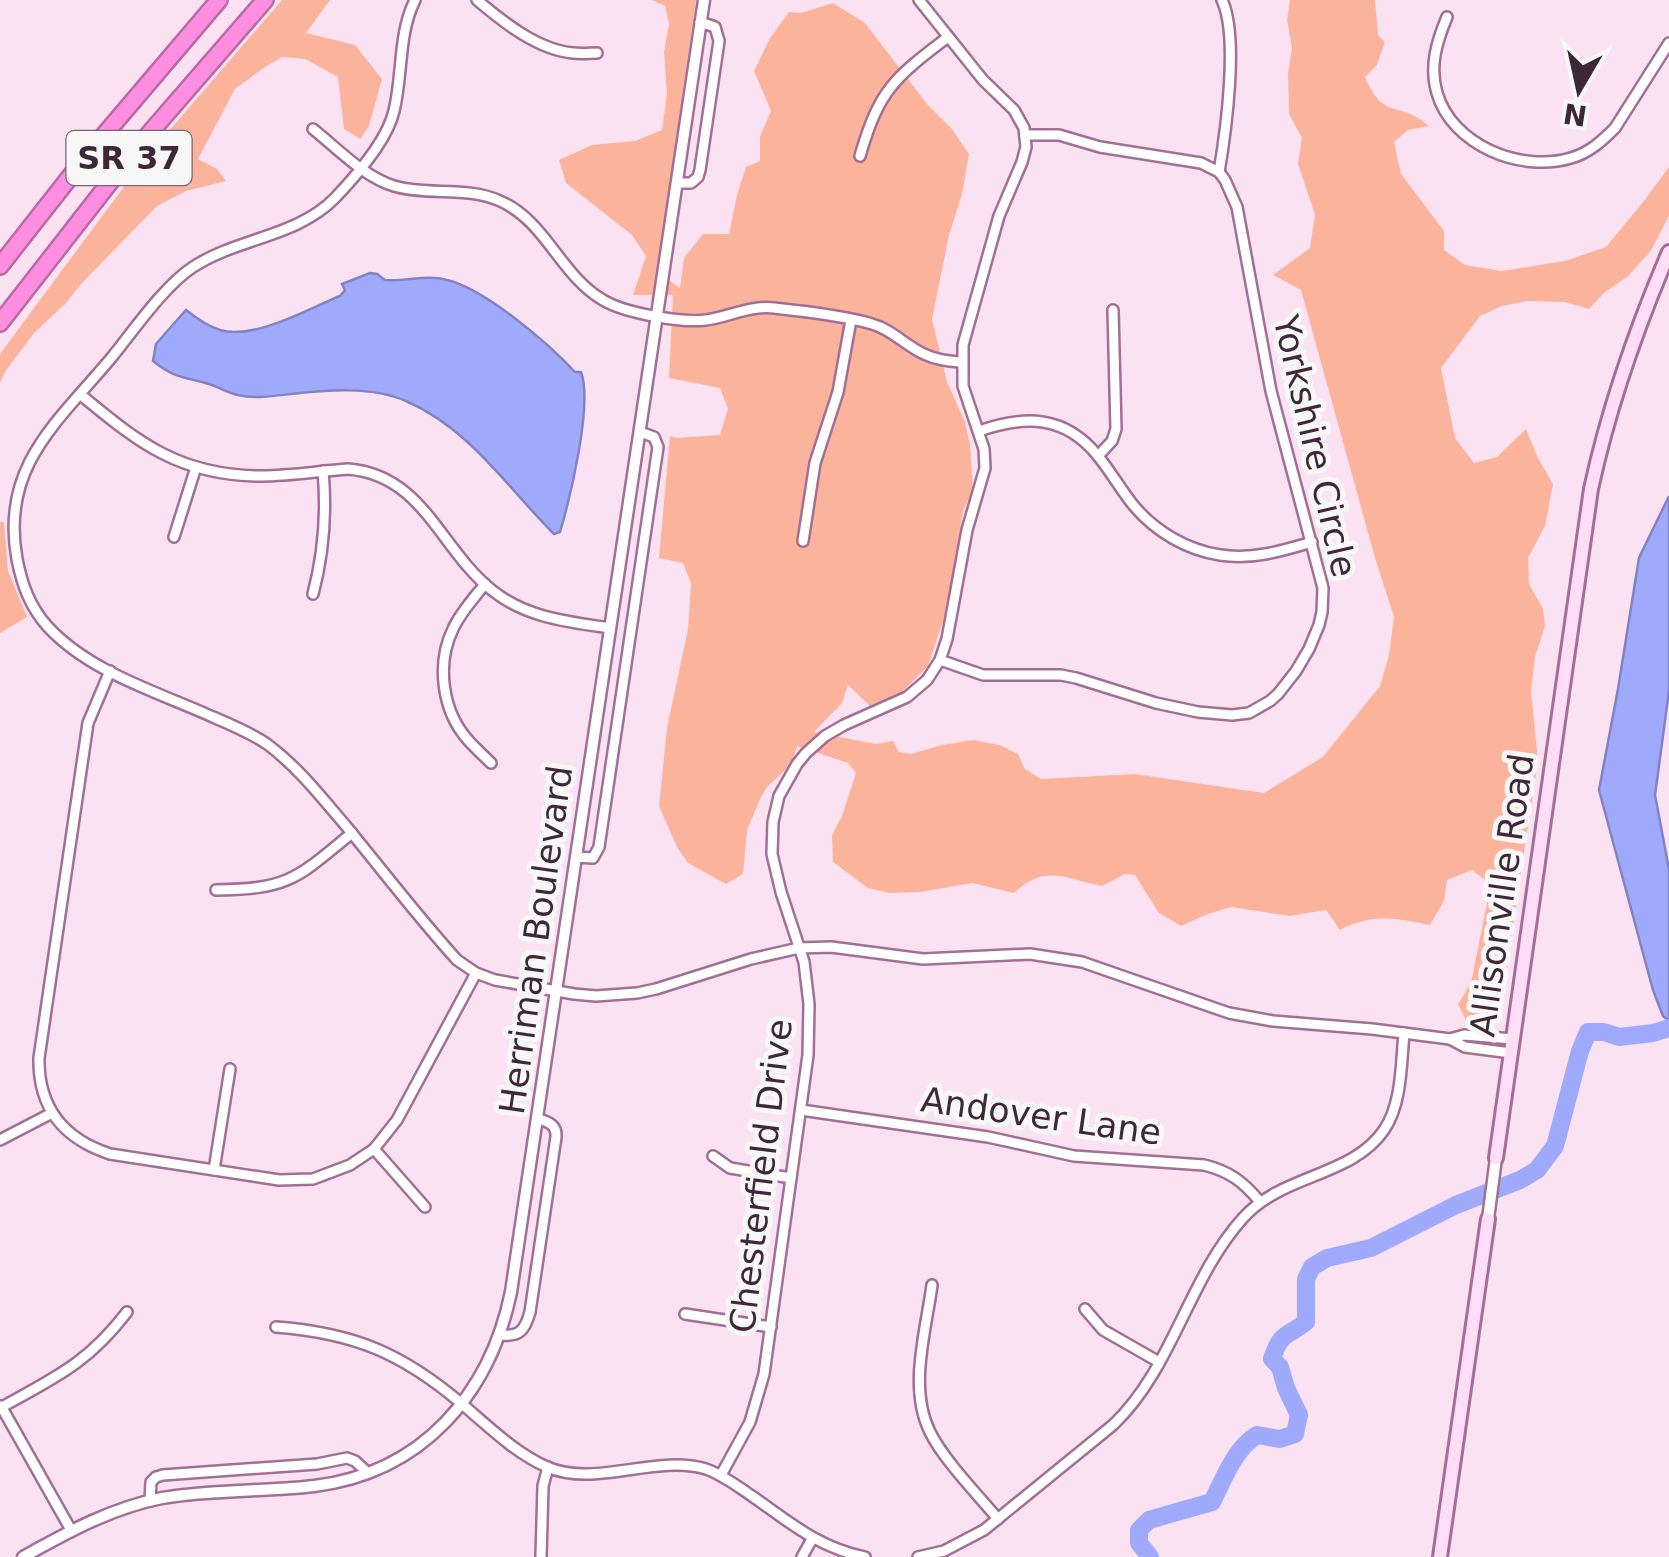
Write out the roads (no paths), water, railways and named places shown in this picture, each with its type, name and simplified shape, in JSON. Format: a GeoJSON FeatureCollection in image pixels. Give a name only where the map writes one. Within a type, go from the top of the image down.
{"type":"FeatureCollection","features":[{"type":"Feature","properties":{"kind":"highway","name":"SR 37"},"geometry":{"type":"LineString","coordinates":[[0,266],[88,154],[219,0]]}},
{"type":"Feature","properties":{"kind":"highway","name":"SR 37"},"geometry":{"type":"LineString","coordinates":[[0,323],[136,150],[265,0]]}},
{"type":"Feature","properties":{"kind":"main road","name":"Allisonville Road"},"geometry":{"type":"LineString","coordinates":[[1496,1158],[1591,488],[1630,346],[1669,252]]}},
{"type":"Feature","properties":{"kind":"main road","name":"Allisonville Road"},"geometry":{"type":"LineString","coordinates":[[1440,1557],[1488,1219]]}},
{"type":"Feature","properties":{"kind":"street"},"geometry":{"type":"LineString","coordinates":[[415,0],[405,28],[392,118],[382,140],[335,198],[308,219],[214,256],[185,273],[80,395],[25,468],[13,510],[15,553],[26,595],[64,644],[110,671],[263,742],[300,772],[457,960],[476,973],[504,983],[596,996],[636,993],[799,948],[923,959],[1030,954],[1095,966],[1230,1013],[1450,1039],[1464,1035],[1512,1046]]}},
{"type":"Feature","properties":{"kind":"street"},"geometry":{"type":"LineString","coordinates":[[477,0],[542,43],[572,53],[597,52]]}},
{"type":"Feature","properties":{"kind":"street","name":"Herriman Boulevard"},"geometry":{"type":"LineString","coordinates":[[22,1557],[70,1530],[150,1501],[312,1486],[368,1473],[426,1440],[462,1404],[481,1378],[500,1335],[511,1292],[704,0]]}},
{"type":"Feature","properties":{"kind":"street"},"geometry":{"type":"LineString","coordinates":[[919,0],[983,80],[1014,110],[1025,135],[1059,135],[1100,147],[1202,162],[1218,172],[1225,136],[1230,31],[1222,0]]}},
{"type":"Feature","properties":{"kind":"street"},"geometry":{"type":"LineString","coordinates":[[1447,17],[1438,39],[1434,81],[1448,114],[1470,140],[1530,162],[1570,159],[1595,147],[1615,128],[1669,43]]}},
{"type":"Feature","properties":{"kind":"street"},"geometry":{"type":"LineString","coordinates":[[676,183],[691,183],[698,177],[708,115],[719,36],[712,24],[700,22]]}},
{"type":"Feature","properties":{"kind":"street"},"geometry":{"type":"LineString","coordinates":[[860,156],[880,100],[902,73],[948,37]]}},
{"type":"Feature","properties":{"kind":"street"},"geometry":{"type":"LineString","coordinates":[[313,130],[375,177],[394,186],[490,196],[512,207],[538,229],[587,290],[618,308],[708,320],[763,307],[851,320],[875,324],[929,356],[962,362]]}},
{"type":"Feature","properties":{"kind":"street","name":"Chesterfield Drive"},"geometry":{"type":"LineString","coordinates":[[721,1475],[754,1410],[764,1374],[810,1025],[804,962],[772,854],[773,822],[788,776],[806,752],[825,736],[907,697],[928,680],[940,660],[967,530],[983,478],[984,449],[966,400],[963,345],[998,216],[1022,162],[1025,135]]}},
{"type":"Feature","properties":{"kind":"street","name":"Yorkshire Circle"},"geometry":{"type":"LineString","coordinates":[[940,660],[983,675],[1076,678],[1156,703],[1232,715],[1249,712],[1270,701],[1287,684],[1316,636],[1323,588],[1270,391],[1237,207],[1218,172]]}},
{"type":"Feature","properties":{"kind":"street"},"geometry":{"type":"LineString","coordinates":[[1098,456],[1112,441],[1116,429],[1113,310]]}},
{"type":"Feature","properties":{"kind":"street"},"geometry":{"type":"LineString","coordinates":[[803,541],[811,481],[838,392],[851,320]]}},
{"type":"Feature","properties":{"kind":"street"},"geometry":{"type":"LineString","coordinates":[[80,395],[139,442],[196,467],[262,476],[361,470],[380,476],[422,507],[466,566],[511,604],[541,616],[610,628]]}},
{"type":"Feature","properties":{"kind":"street"},"geometry":{"type":"LineString","coordinates":[[979,431],[1009,422],[1044,422],[1068,430],[1088,444],[1155,527],[1186,545],[1242,557],[1312,542]]}},
{"type":"Feature","properties":{"kind":"street"},"geometry":{"type":"LineString","coordinates":[[576,858],[587,859],[598,853],[617,732],[658,447],[654,436],[640,432]]}},
{"type":"Feature","properties":{"kind":"street"},"geometry":{"type":"LineString","coordinates":[[174,536],[196,467]]}},
{"type":"Feature","properties":{"kind":"street"},"geometry":{"type":"LineString","coordinates":[[313,594],[325,536],[323,471]]}},
{"type":"Feature","properties":{"kind":"street"},"geometry":{"type":"LineString","coordinates":[[485,584],[452,630],[444,656],[443,680],[452,716],[468,740],[491,762]]}},
{"type":"Feature","properties":{"kind":"street"},"geometry":{"type":"LineString","coordinates":[[110,671],[88,723],[39,1058],[40,1082],[52,1113],[78,1140],[110,1154],[279,1180],[300,1180],[337,1171],[374,1149],[397,1120],[476,973]]}},
{"type":"Feature","properties":{"kind":"street"},"geometry":{"type":"LineString","coordinates":[[216,890],[260,888],[294,878],[352,833]]}},
{"type":"Feature","properties":{"kind":"street"},"geometry":{"type":"LineString","coordinates":[[918,1557],[960,1544],[998,1518],[1132,1407],[1219,1249],[1245,1216],[1289,1185],[1354,1158],[1374,1143],[1387,1126],[1394,1108],[1404,1034]]}},
{"type":"Feature","properties":{"kind":"street"},"geometry":{"type":"LineString","coordinates":[[214,1170],[230,1069]]}},
{"type":"Feature","properties":{"kind":"street","name":"Andover Lane"},"geometry":{"type":"LineString","coordinates":[[801,1110],[988,1137],[1074,1156],[1204,1165],[1240,1180],[1260,1202]]}},
{"type":"Feature","properties":{"kind":"street"},"geometry":{"type":"LineString","coordinates":[[0,1140],[52,1113]]}},
{"type":"Feature","properties":{"kind":"street"},"geometry":{"type":"LineString","coordinates":[[500,1335],[520,1333],[530,1312],[556,1132],[551,1124],[537,1119]]}},
{"type":"Feature","properties":{"kind":"street"},"geometry":{"type":"LineString","coordinates":[[374,1149],[424,1207]]}},
{"type":"Feature","properties":{"kind":"street"},"geometry":{"type":"LineString","coordinates":[[713,1156],[730,1168],[791,1178]]}},
{"type":"Feature","properties":{"kind":"street","name":"Allisonville Road"},"geometry":{"type":"LineString","coordinates":[[1488,1219],[1496,1158]]}},
{"type":"Feature","properties":{"kind":"street"},"geometry":{"type":"LineString","coordinates":[[932,1285],[920,1388],[924,1418],[936,1444],[998,1518]]}},
{"type":"Feature","properties":{"kind":"street"},"geometry":{"type":"LineString","coordinates":[[1085,1309],[1103,1330],[1159,1362]]}},
{"type":"Feature","properties":{"kind":"street"},"geometry":{"type":"LineString","coordinates":[[70,1530],[1,1406],[72,1368],[98,1347],[127,1312]]}},
{"type":"Feature","properties":{"kind":"street"},"geometry":{"type":"LineString","coordinates":[[684,1314],[771,1327]]}},
{"type":"Feature","properties":{"kind":"street"},"geometry":{"type":"LineString","coordinates":[[276,1326],[340,1335],[381,1350],[419,1371],[516,1449],[548,1468],[585,1474],[678,1465],[705,1469],[721,1475],[812,1539],[865,1557]]}},
{"type":"Feature","properties":{"kind":"street"},"geometry":{"type":"LineString","coordinates":[[150,1501],[151,1482],[164,1475],[317,1464],[348,1458],[368,1473]]}},
{"type":"Feature","properties":{"kind":"street"},"geometry":{"type":"LineString","coordinates":[[540,1557],[543,1486],[548,1468]]}},
{"type":"Feature","properties":{"kind":"street"},"geometry":{"type":"LineString","coordinates":[[802,1557],[812,1539]]}},
{"type":"Feature","properties":{"kind":"water"},"geometry":{"type":"Polygon","coordinates":[[[370,273],[385,280],[432,278],[462,285],[515,318],[575,372],[581,372],[582,428],[560,532],[554,534],[468,443],[406,401],[349,390],[244,396],[174,375],[153,361],[156,344],[186,310],[220,330],[249,331],[281,322],[340,296],[345,290],[342,284],[370,273]]]}},
{"type":"Feature","properties":{"kind":"water"},"geometry":{"type":"Polygon","coordinates":[[[1669,496],[1669,691],[1655,795],[1669,869],[1669,1021],[1663,1016],[1653,990],[1599,790],[1639,558],[1669,496]]]}},
{"type":"Feature","properties":{"kind":"waterway"},"geometry":{"type":"LineString","coordinates":[[1150,1557],[1139,1543],[1139,1530],[1149,1520],[1212,1502],[1236,1456],[1257,1435],[1280,1439],[1295,1434],[1299,1415],[1280,1367],[1272,1359],[1282,1339],[1306,1322],[1306,1279],[1312,1267],[1327,1258],[1371,1248],[1537,1170],[1555,1146],[1588,1032],[1619,1037],[1669,1028]]}}]}
